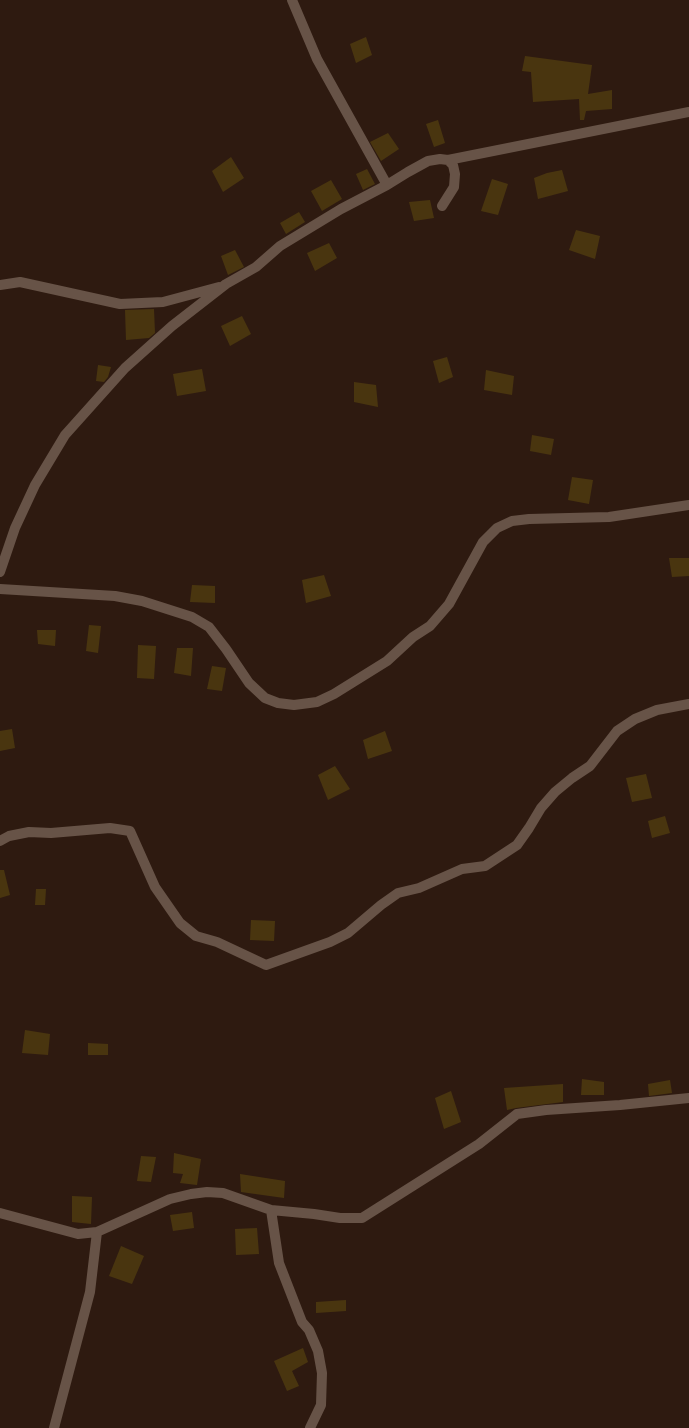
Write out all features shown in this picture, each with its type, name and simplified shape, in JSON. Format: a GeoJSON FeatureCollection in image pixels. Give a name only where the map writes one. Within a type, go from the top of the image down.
{"type":"FeatureCollection","features":[{"type":"Feature","properties":{"kind":"street"},"geometry":{"type":"LineString","coordinates":[[292,0],[317,59],[387,185]]}},
{"type":"Feature","properties":{"kind":"street"},"geometry":{"type":"LineString","coordinates":[[0,572],[15,528],[32,492],[65,435],[125,368],[172,326],[224,286],[256,267],[280,246],[341,208],[387,185],[428,161],[440,159],[448,160],[689,112]]}},
{"type":"Feature","properties":{"kind":"street"},"geometry":{"type":"LineString","coordinates":[[442,206],[454,187],[456,174],[448,160]]}},
{"type":"Feature","properties":{"kind":"street"},"geometry":{"type":"LineString","coordinates":[[0,285],[20,282],[120,304],[163,302],[224,286]]}},
{"type":"Feature","properties":{"kind":"street"},"geometry":{"type":"LineString","coordinates":[[0,589],[115,596],[142,601],[192,617],[209,627],[249,683],[265,698],[278,703],[294,705],[317,702],[334,694],[387,661],[413,637],[430,626],[449,604],[483,542],[497,528],[512,521],[529,519],[609,517],[689,504]]}},
{"type":"Feature","properties":{"kind":"street"},"geometry":{"type":"LineString","coordinates":[[0,841],[9,836],[29,832],[51,833],[110,828],[130,831],[155,887],[180,923],[196,936],[217,942],[266,964],[330,942],[348,933],[398,893],[419,888],[462,869],[485,866],[517,845],[541,808],[555,792],[590,766],[617,732],[635,719],[657,710],[689,704]]}},
{"type":"Feature","properties":{"kind":"street"},"geometry":{"type":"LineString","coordinates":[[0,1212],[78,1234],[97,1232],[170,1199],[206,1192],[223,1193],[271,1210],[340,1218],[362,1218],[479,1144],[517,1114],[546,1110],[620,1105],[689,1098]]}},
{"type":"Feature","properties":{"kind":"street"},"geometry":{"type":"LineString","coordinates":[[271,1210],[279,1263],[302,1322],[308,1330],[318,1351],[322,1373],[321,1405],[310,1428]]}},
{"type":"Feature","properties":{"kind":"street"},"geometry":{"type":"LineString","coordinates":[[54,1428],[90,1292],[97,1232]]}},
{"type":"Feature","properties":{"kind":"building"},"geometry":{"type":"Polygon","coordinates":[[[366,37],[372,55],[356,63],[350,44],[366,37]]]}},
{"type":"Feature","properties":{"kind":"building"},"geometry":{"type":"Polygon","coordinates":[[[525,56],[592,65],[588,94],[612,90],[612,109],[586,111],[584,120],[580,120],[579,99],[533,102],[531,72],[522,71],[525,56]]]}},
{"type":"Feature","properties":{"kind":"building"},"geometry":{"type":"Polygon","coordinates":[[[438,120],[445,143],[434,147],[426,124],[438,120]]]}},
{"type":"Feature","properties":{"kind":"building"},"geometry":{"type":"Polygon","coordinates":[[[388,133],[399,149],[381,161],[370,142],[388,133]]]}},
{"type":"Feature","properties":{"kind":"building"},"geometry":{"type":"Polygon","coordinates":[[[231,157],[244,178],[223,192],[212,171],[231,157]]]}},
{"type":"Feature","properties":{"kind":"building"},"geometry":{"type":"Polygon","coordinates":[[[367,169],[375,184],[363,190],[356,174],[367,169]]]}},
{"type":"Feature","properties":{"kind":"building"},"geometry":{"type":"Polygon","coordinates":[[[562,170],[568,191],[538,199],[534,178],[547,173],[562,170]]]}},
{"type":"Feature","properties":{"kind":"building"},"geometry":{"type":"Polygon","coordinates":[[[492,179],[508,184],[498,215],[481,211],[492,179]]]}},
{"type":"Feature","properties":{"kind":"building"},"geometry":{"type":"Polygon","coordinates":[[[331,180],[342,199],[322,211],[311,191],[331,180]]]}},
{"type":"Feature","properties":{"kind":"building"},"geometry":{"type":"Polygon","coordinates":[[[430,200],[434,218],[414,221],[409,202],[430,200]]]}},
{"type":"Feature","properties":{"kind":"building"},"geometry":{"type":"Polygon","coordinates":[[[299,212],[305,222],[286,234],[280,223],[299,212]]]}},
{"type":"Feature","properties":{"kind":"building"},"geometry":{"type":"Polygon","coordinates":[[[576,230],[600,236],[595,259],[569,250],[576,230]]]}},
{"type":"Feature","properties":{"kind":"building"},"geometry":{"type":"Polygon","coordinates":[[[329,243],[337,258],[315,271],[307,253],[329,243]]]}},
{"type":"Feature","properties":{"kind":"building"},"geometry":{"type":"Polygon","coordinates":[[[235,250],[244,267],[228,275],[221,256],[235,250]]]}},
{"type":"Feature","properties":{"kind":"building"},"geometry":{"type":"Polygon","coordinates":[[[154,309],[155,333],[149,338],[126,340],[125,310],[154,309]]]}},
{"type":"Feature","properties":{"kind":"building"},"geometry":{"type":"Polygon","coordinates":[[[242,316],[251,334],[230,346],[221,326],[242,316]]]}},
{"type":"Feature","properties":{"kind":"building"},"geometry":{"type":"Polygon","coordinates":[[[447,357],[453,377],[439,383],[433,361],[447,357]]]}},
{"type":"Feature","properties":{"kind":"building"},"geometry":{"type":"Polygon","coordinates":[[[98,365],[111,367],[108,377],[104,382],[96,381],[98,365]]]}},
{"type":"Feature","properties":{"kind":"building"},"geometry":{"type":"Polygon","coordinates":[[[202,369],[206,391],[177,396],[173,374],[202,369]]]}},
{"type":"Feature","properties":{"kind":"building"},"geometry":{"type":"Polygon","coordinates":[[[486,370],[514,376],[512,395],[484,390],[486,370]]]}},
{"type":"Feature","properties":{"kind":"building"},"geometry":{"type":"Polygon","coordinates":[[[354,382],[376,385],[378,407],[354,402],[354,382]]]}},
{"type":"Feature","properties":{"kind":"building"},"geometry":{"type":"Polygon","coordinates":[[[532,435],[554,439],[551,455],[530,451],[532,435]]]}},
{"type":"Feature","properties":{"kind":"building"},"geometry":{"type":"Polygon","coordinates":[[[572,477],[593,480],[589,504],[568,500],[572,477]]]}},
{"type":"Feature","properties":{"kind":"building"},"geometry":{"type":"Polygon","coordinates":[[[669,558],[689,558],[689,576],[672,577],[669,558]]]}},
{"type":"Feature","properties":{"kind":"building"},"geometry":{"type":"Polygon","coordinates":[[[324,575],[331,596],[306,603],[302,580],[324,575]]]}},
{"type":"Feature","properties":{"kind":"building"},"geometry":{"type":"Polygon","coordinates":[[[192,585],[215,586],[215,603],[190,602],[192,585]]]}},
{"type":"Feature","properties":{"kind":"building"},"geometry":{"type":"Polygon","coordinates":[[[89,625],[101,626],[98,653],[86,651],[89,625]]]}},
{"type":"Feature","properties":{"kind":"building"},"geometry":{"type":"Polygon","coordinates":[[[37,630],[56,630],[55,646],[38,644],[37,630]]]}},
{"type":"Feature","properties":{"kind":"building"},"geometry":{"type":"Polygon","coordinates":[[[138,645],[156,646],[154,679],[137,678],[138,645]]]}},
{"type":"Feature","properties":{"kind":"building"},"geometry":{"type":"Polygon","coordinates":[[[177,648],[193,648],[191,676],[174,673],[177,648]]]}},
{"type":"Feature","properties":{"kind":"building"},"geometry":{"type":"Polygon","coordinates":[[[212,666],[226,668],[222,691],[207,689],[212,666]]]}},
{"type":"Feature","properties":{"kind":"building"},"geometry":{"type":"Polygon","coordinates":[[[12,729],[15,748],[0,751],[0,731],[12,729]]]}},
{"type":"Feature","properties":{"kind":"building"},"geometry":{"type":"Polygon","coordinates":[[[385,731],[392,751],[368,759],[363,740],[385,731]]]}},
{"type":"Feature","properties":{"kind":"building"},"geometry":{"type":"Polygon","coordinates":[[[335,766],[350,789],[328,800],[318,775],[335,766]]]}},
{"type":"Feature","properties":{"kind":"building"},"geometry":{"type":"Polygon","coordinates":[[[646,774],[652,798],[632,802],[626,778],[646,774]]]}},
{"type":"Feature","properties":{"kind":"building"},"geometry":{"type":"Polygon","coordinates":[[[665,816],[670,833],[652,838],[648,821],[665,816]]]}},
{"type":"Feature","properties":{"kind":"building"},"geometry":{"type":"Polygon","coordinates":[[[0,870],[4,870],[10,895],[0,898],[0,870]]]}},
{"type":"Feature","properties":{"kind":"building"},"geometry":{"type":"Polygon","coordinates":[[[36,889],[46,889],[45,905],[35,905],[36,889]]]}},
{"type":"Feature","properties":{"kind":"building"},"geometry":{"type":"Polygon","coordinates":[[[251,920],[275,921],[274,941],[250,940],[251,920]]]}},
{"type":"Feature","properties":{"kind":"building"},"geometry":{"type":"Polygon","coordinates":[[[25,1030],[50,1034],[48,1055],[22,1053],[25,1030]]]}},
{"type":"Feature","properties":{"kind":"building"},"geometry":{"type":"Polygon","coordinates":[[[88,1043],[108,1044],[108,1055],[88,1055],[88,1043]]]}},
{"type":"Feature","properties":{"kind":"building"},"geometry":{"type":"Polygon","coordinates":[[[582,1079],[604,1082],[604,1095],[581,1095],[582,1079]]]}},
{"type":"Feature","properties":{"kind":"building"},"geometry":{"type":"Polygon","coordinates":[[[670,1080],[672,1093],[649,1096],[648,1084],[670,1080]]]}},
{"type":"Feature","properties":{"kind":"building"},"geometry":{"type":"Polygon","coordinates":[[[563,1084],[563,1102],[507,1110],[504,1088],[563,1084]]]}},
{"type":"Feature","properties":{"kind":"building"},"geometry":{"type":"Polygon","coordinates":[[[451,1091],[461,1122],[444,1129],[435,1098],[451,1091]]]}},
{"type":"Feature","properties":{"kind":"building"},"geometry":{"type":"Polygon","coordinates":[[[174,1153],[201,1159],[197,1185],[180,1183],[183,1174],[173,1173],[174,1153]]]}},
{"type":"Feature","properties":{"kind":"building"},"geometry":{"type":"Polygon","coordinates":[[[141,1156],[156,1157],[151,1182],[137,1181],[141,1156]]]}},
{"type":"Feature","properties":{"kind":"building"},"geometry":{"type":"Polygon","coordinates":[[[240,1174],[285,1181],[284,1198],[241,1192],[240,1174]]]}},
{"type":"Feature","properties":{"kind":"building"},"geometry":{"type":"Polygon","coordinates":[[[72,1196],[92,1197],[91,1224],[72,1222],[72,1196]]]}},
{"type":"Feature","properties":{"kind":"building"},"geometry":{"type":"Polygon","coordinates":[[[192,1212],[194,1228],[173,1231],[170,1215],[192,1212]]]}},
{"type":"Feature","properties":{"kind":"building"},"geometry":{"type":"Polygon","coordinates":[[[257,1228],[259,1254],[236,1255],[235,1229],[257,1228]]]}},
{"type":"Feature","properties":{"kind":"building"},"geometry":{"type":"Polygon","coordinates":[[[121,1246],[144,1256],[132,1284],[109,1276],[121,1246]]]}},
{"type":"Feature","properties":{"kind":"building"},"geometry":{"type":"Polygon","coordinates":[[[346,1300],[346,1311],[316,1313],[316,1302],[346,1300]]]}},
{"type":"Feature","properties":{"kind":"building"},"geometry":{"type":"Polygon","coordinates":[[[303,1348],[308,1362],[292,1371],[299,1386],[287,1391],[274,1361],[303,1348]]]}}]}
